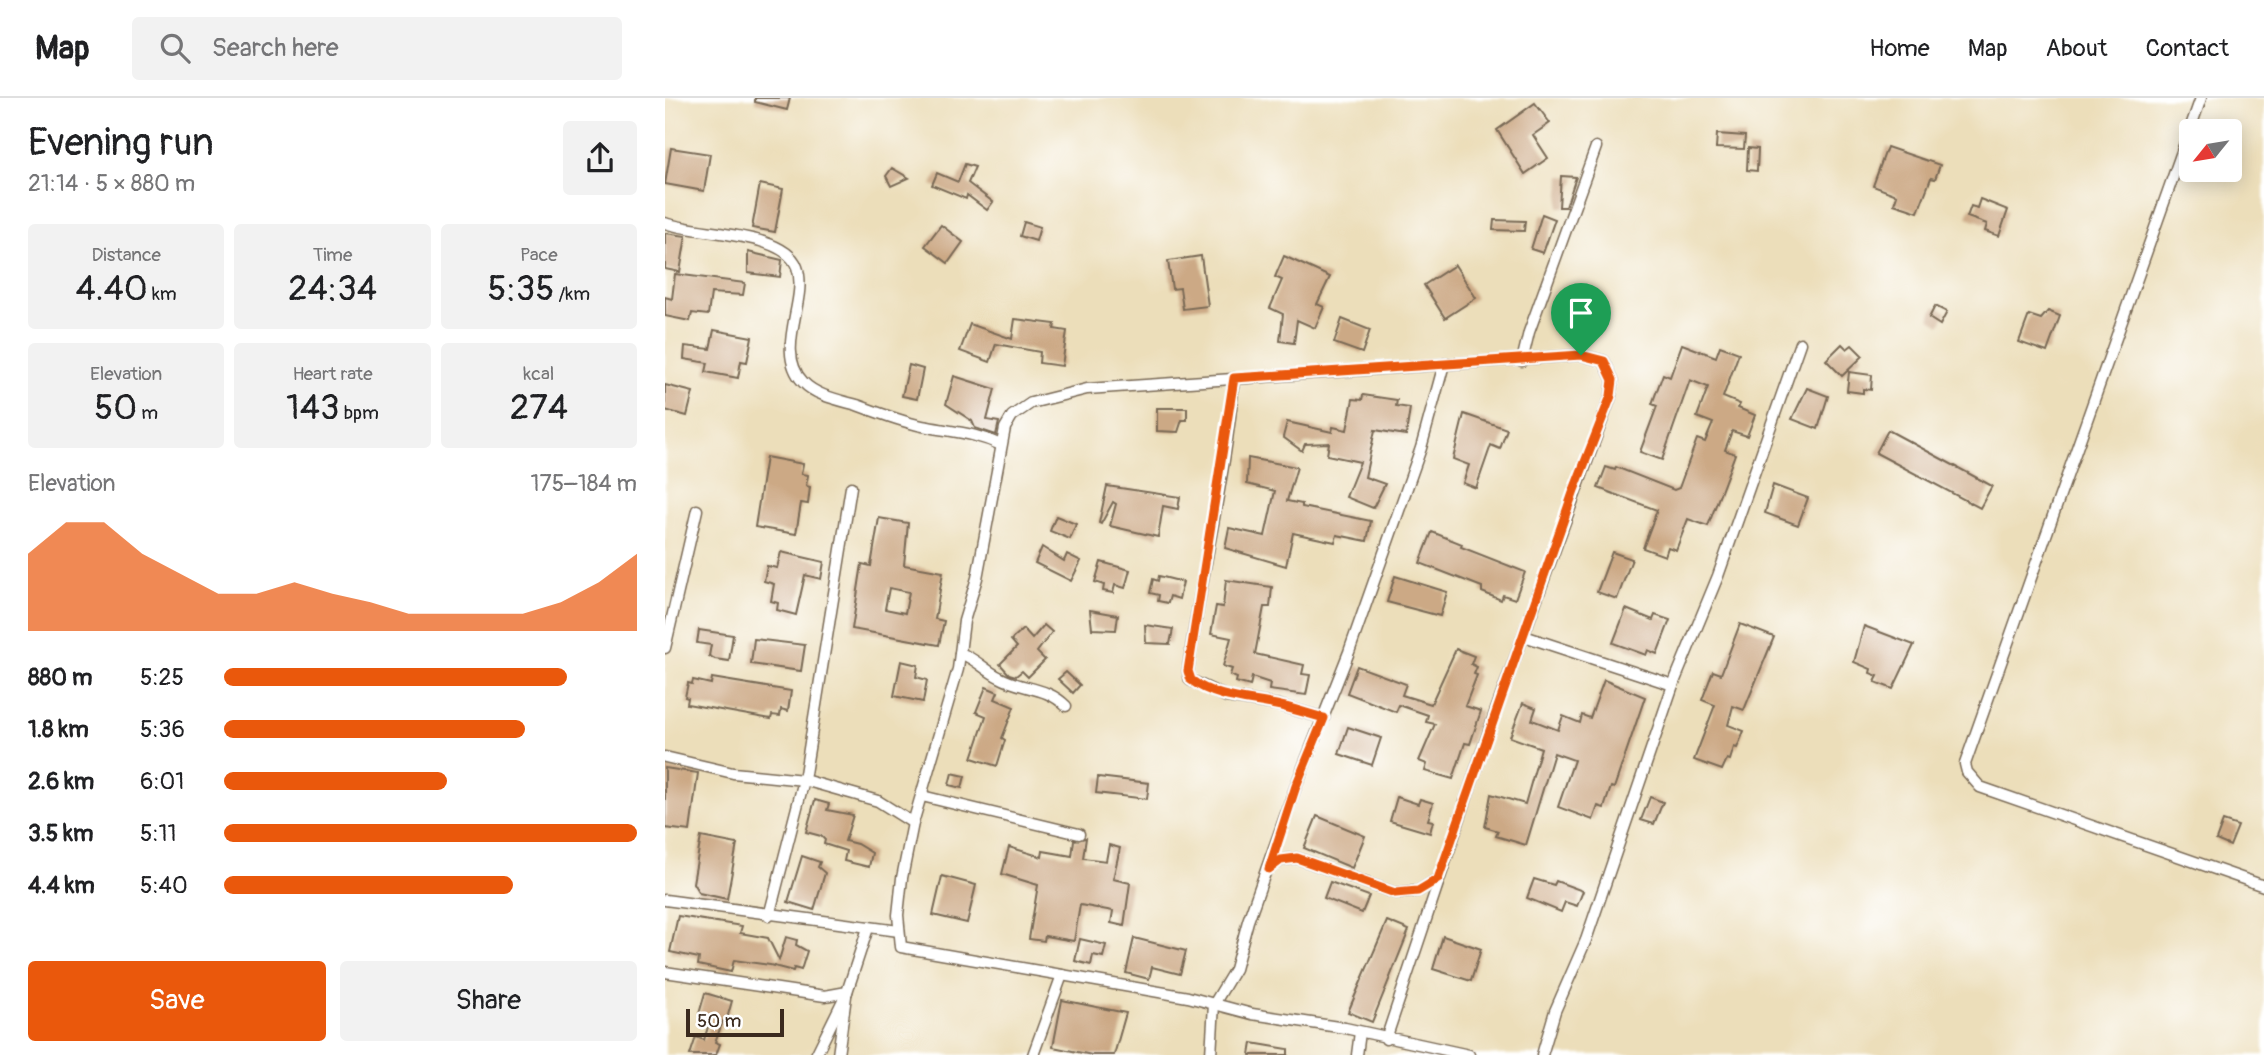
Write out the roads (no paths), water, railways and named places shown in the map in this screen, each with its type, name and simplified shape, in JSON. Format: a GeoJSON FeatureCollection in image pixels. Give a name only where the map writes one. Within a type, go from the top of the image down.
{"type":"FeatureCollection","features":[{"type":"Feature","properties":{"kind":"street"},"geometry":{"type":"LineString","coordinates":[[2201,98],[1965,764],[1967,772],[1980,788],[2264,886]]}},
{"type":"Feature","properties":{"kind":"street"},"geometry":{"type":"LineString","coordinates":[[1522,361],[1529,332],[1596,148]]}},
{"type":"Feature","properties":{"kind":"street"},"geometry":{"type":"LineString","coordinates":[[665,223],[772,244],[793,258],[799,282],[791,347],[797,374],[810,388],[830,398],[901,420],[981,435],[1001,445]]}},
{"type":"Feature","properties":{"kind":"street"},"geometry":{"type":"LineString","coordinates":[[1542,1055],[1555,1011],[1586,940],[1673,685],[1718,576],[1800,343]]}},
{"type":"Feature","properties":{"kind":"street"},"geometry":{"type":"LineString","coordinates":[[1386,1038],[1438,879],[1611,396],[1613,380],[1604,361],[1592,357],[1234,378],[1087,389],[1031,403],[1012,416],[1001,445],[977,578],[964,621],[960,653],[913,823],[902,878],[899,931],[901,947],[1062,975],[1469,1055]]}},
{"type":"Feature","properties":{"kind":"street"},"geometry":{"type":"LineString","coordinates":[[1211,1055],[1214,1004],[1235,969],[1248,921],[1269,869],[1296,786],[1324,718],[1421,448],[1444,364]]}},
{"type":"Feature","properties":{"kind":"street"},"geometry":{"type":"LineString","coordinates":[[1234,378],[1222,468],[1196,608],[1188,671],[1191,680],[1227,697],[1278,705],[1324,718]]}},
{"type":"Feature","properties":{"kind":"street"},"geometry":{"type":"LineString","coordinates":[[769,916],[804,780],[851,487]]}},
{"type":"Feature","properties":{"kind":"street"},"geometry":{"type":"LineString","coordinates":[[665,648],[697,510]]}},
{"type":"Feature","properties":{"kind":"street"},"geometry":{"type":"LineString","coordinates":[[1524,636],[1673,685]]}},
{"type":"Feature","properties":{"kind":"street"},"geometry":{"type":"LineString","coordinates":[[960,653],[973,658],[998,677],[1047,691],[1066,706]]}},
{"type":"Feature","properties":{"kind":"street"},"geometry":{"type":"LineString","coordinates":[[665,757],[733,773],[804,780],[878,801],[913,823]]}},
{"type":"Feature","properties":{"kind":"street"},"geometry":{"type":"LineString","coordinates":[[922,796],[1079,834]]}},
{"type":"Feature","properties":{"kind":"street"},"geometry":{"type":"LineString","coordinates":[[1269,869],[1281,860],[1297,858],[1395,893],[1418,891],[1438,879]]}},
{"type":"Feature","properties":{"kind":"street"},"geometry":{"type":"LineString","coordinates":[[665,901],[899,931]]}},
{"type":"Feature","properties":{"kind":"street"},"geometry":{"type":"LineString","coordinates":[[816,1055],[847,992],[868,928]]}},
{"type":"Feature","properties":{"kind":"street"},"geometry":{"type":"LineString","coordinates":[[665,972],[825,996],[847,992]]}},
{"type":"Feature","properties":{"kind":"street"},"geometry":{"type":"LineString","coordinates":[[1033,1055],[1062,975]]}},
{"type":"Feature","properties":{"kind":"street"},"geometry":{"type":"LineString","coordinates":[[838,1055],[847,992]]}},
{"type":"Feature","properties":{"kind":"street"},"geometry":{"type":"LineString","coordinates":[[1357,1055],[1360,1032]]}}]}
